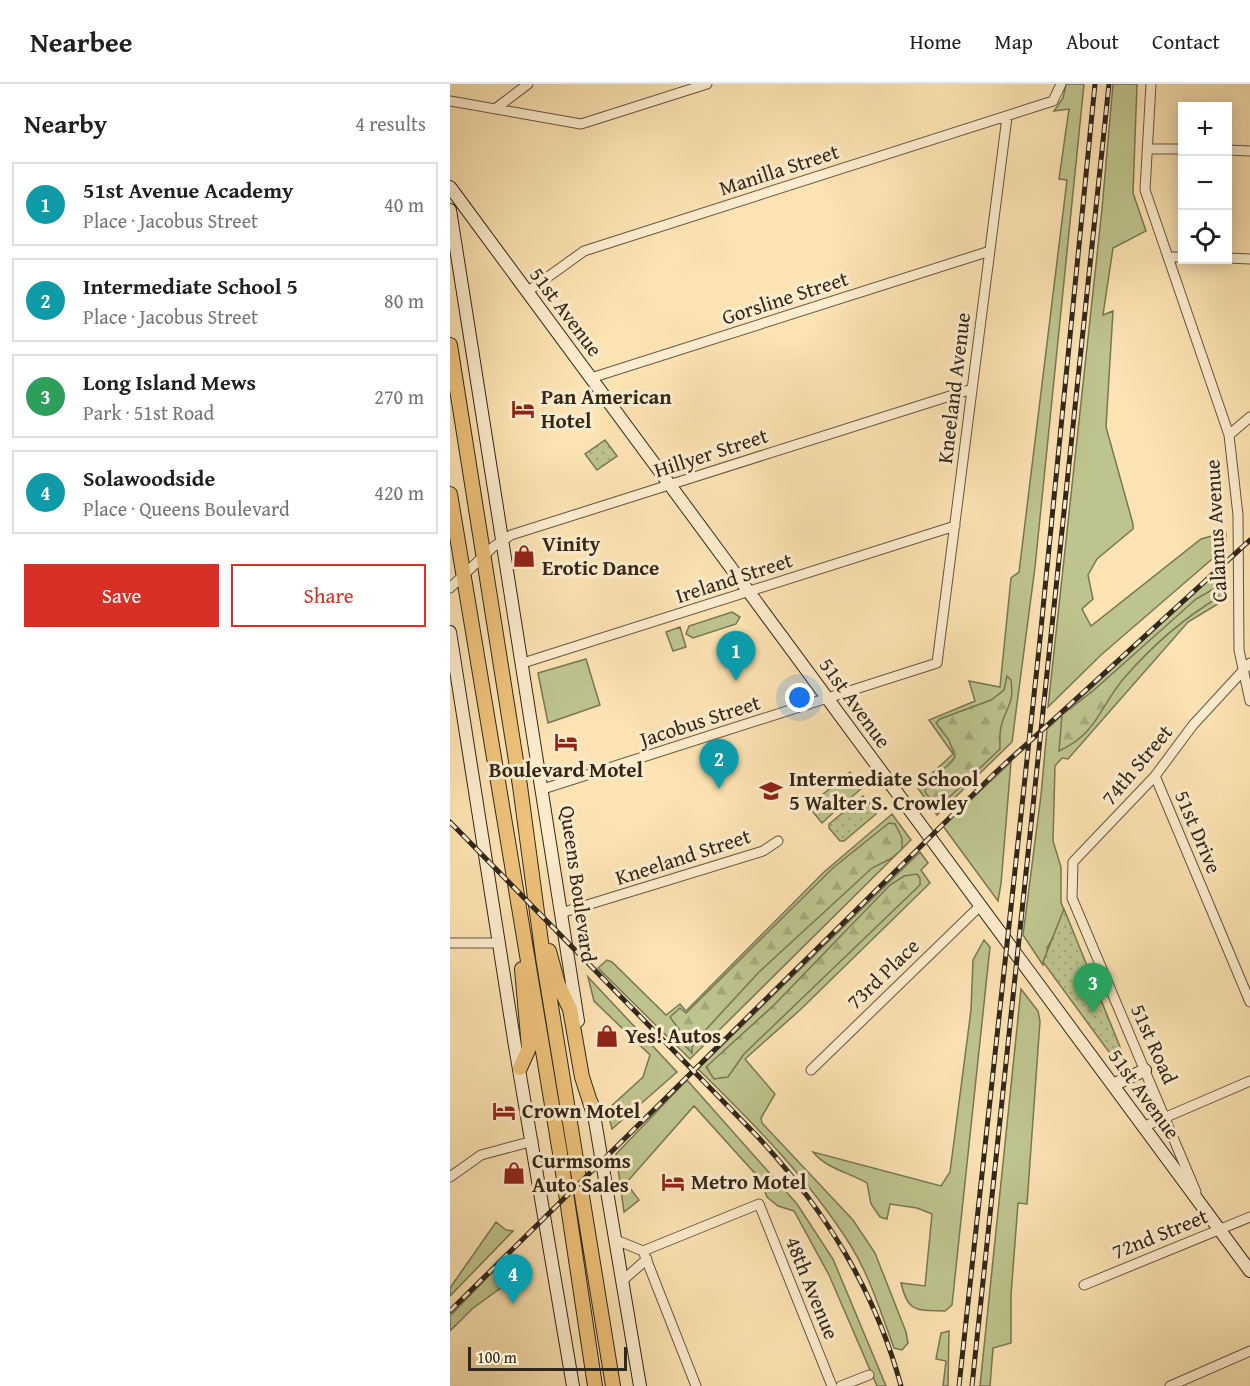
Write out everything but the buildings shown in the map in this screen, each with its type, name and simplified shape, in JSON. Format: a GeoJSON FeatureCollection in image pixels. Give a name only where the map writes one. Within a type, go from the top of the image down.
{"type":"FeatureCollection","features":[{"type":"Feature","properties":{"kind":"main road","name":"Queens Boulevard"},"geometry":{"type":"LineString","coordinates":[[450,345],[574,1155],[613,1386]]}},
{"type":"Feature","properties":{"kind":"main road"},"geometry":{"type":"LineString","coordinates":[[450,494],[467,572],[512,872],[560,1153],[595,1386]]}},
{"type":"Feature","properties":{"kind":"main road"},"geometry":{"type":"LineString","coordinates":[[512,872],[514,919],[529,1042],[528,1053],[520,1068]]}},
{"type":"Feature","properties":{"kind":"main road"},"geometry":{"type":"LineString","coordinates":[[539,915],[558,984],[570,1009],[582,1077],[593,1111]]}},
{"type":"Feature","properties":{"kind":"street"},"geometry":{"type":"LineString","coordinates":[[495,109],[528,84]]}},
{"type":"Feature","properties":{"kind":"street"},"geometry":{"type":"LineString","coordinates":[[450,101],[581,124],[707,84]]}},
{"type":"Feature","properties":{"kind":"street","name":"Manilla Street"},"geometry":{"type":"LineString","coordinates":[[527,292],[584,251],[1053,101],[1061,84]]}},
{"type":"Feature","properties":{"kind":"street","name":"Calamus Avenue"},"geometry":{"type":"LineString","coordinates":[[1151,84],[1145,190],[1229,435],[1238,515],[1239,650],[1246,667],[1250,701]]}},
{"type":"Feature","properties":{"kind":"street","name":"Kneeland Avenue"},"geometry":{"type":"LineString","coordinates":[[937,663],[1007,117]]}},
{"type":"Feature","properties":{"kind":"street"},"geometry":{"type":"LineString","coordinates":[[1147,149],[1178,149]]}},
{"type":"Feature","properties":{"kind":"street"},"geometry":{"type":"LineString","coordinates":[[1232,150],[1250,151]]}},
{"type":"Feature","properties":{"kind":"street","name":"51st Avenue"},"geometry":{"type":"LineString","coordinates":[[450,187],[1250,1271]]}},
{"type":"Feature","properties":{"kind":"street","name":"Queens Boulevard"},"geometry":{"type":"LineString","coordinates":[[450,210],[561,914],[640,1386]]}},
{"type":"Feature","properties":{"kind":"street","name":"Gorsline Street"},"geometry":{"type":"LineString","coordinates":[[591,378],[990,251]]}},
{"type":"Feature","properties":{"kind":"street"},"geometry":{"type":"LineString","coordinates":[[1168,257],[1178,257]]}},
{"type":"Feature","properties":{"kind":"street"},"geometry":{"type":"LineString","coordinates":[[1232,258],[1250,259]]}},
{"type":"Feature","properties":{"kind":"street","name":"Hillyer Street"},"geometry":{"type":"LineString","coordinates":[[450,588],[503,539],[972,389]]}},
{"type":"Feature","properties":{"kind":"street"},"geometry":{"type":"LineString","coordinates":[[1229,435],[1250,417]]}},
{"type":"Feature","properties":{"kind":"street","name":"Ireland Street"},"geometry":{"type":"LineString","coordinates":[[523,663],[955,526]]}},
{"type":"Feature","properties":{"kind":"street"},"geometry":{"type":"LineString","coordinates":[[450,633],[573,1386]]}},
{"type":"Feature","properties":{"kind":"street","name":"Jacobus Street"},"geometry":{"type":"LineString","coordinates":[[543,789],[937,663]]}},
{"type":"Feature","properties":{"kind":"street","name":"74th Street"},"geometry":{"type":"LineString","coordinates":[[1072,898],[1074,862],[1155,776],[1193,725],[1246,667]]}},
{"type":"Feature","properties":{"kind":"street","name":"51st Drive"},"geometry":{"type":"LineString","coordinates":[[1155,776],[1250,1002]]}},
{"type":"Feature","properties":{"kind":"street","name":"Kneeland Street"},"geometry":{"type":"LineString","coordinates":[[561,914],[763,851],[778,841]]}},
{"type":"Feature","properties":{"kind":"street","name":"51st Road"},"geometry":{"type":"LineString","coordinates":[[1072,898],[1166,1116],[1201,1204]]}},
{"type":"Feature","properties":{"kind":"street","name":"73rd Place"},"geometry":{"type":"LineString","coordinates":[[811,1070],[981,905]]}},
{"type":"Feature","properties":{"kind":"street"},"geometry":{"type":"LineString","coordinates":[[450,943],[500,943]]}},
{"type":"Feature","properties":{"kind":"street"},"geometry":{"type":"LineString","coordinates":[[1113,1085],[1145,1070]]}},
{"type":"Feature","properties":{"kind":"street"},"geometry":{"type":"LineString","coordinates":[[1143,1127],[1250,1081]]}},
{"type":"Feature","properties":{"kind":"street"},"geometry":{"type":"LineString","coordinates":[[450,1177],[482,1155],[533,1141]]}},
{"type":"Feature","properties":{"kind":"street","name":"48th Avenue"},"geometry":{"type":"LineString","coordinates":[[645,1255],[759,1204],[832,1386]]}},
{"type":"Feature","properties":{"kind":"street","name":"72nd Street"},"geometry":{"type":"LineString","coordinates":[[1084,1285],[1250,1217]]}},
{"type":"Feature","properties":{"kind":"street"},"geometry":{"type":"LineString","coordinates":[[616,1240],[645,1255],[696,1386]]}},
{"type":"Feature","properties":{"kind":"street"},"geometry":{"type":"LineString","coordinates":[[622,1281],[645,1255]]}},
{"type":"Feature","properties":{"kind":"street"},"geometry":{"type":"LineString","coordinates":[[1170,1386],[1250,1351]]}},
{"type":"Feature","properties":{"kind":"street"},"geometry":{"type":"LineString","coordinates":[[841,1386],[869,1375]]}},
{"type":"Feature","properties":{"kind":"green space"},"geometry":{"type":"Polygon","coordinates":[[[1066,84],[1084,84],[1035,567],[1012,742],[937,815],[917,787],[953,754],[929,720],[975,701],[969,681],[1000,687],[1011,578],[1019,572],[1067,180],[1059,179],[1069,109],[1054,111],[1063,98],[1066,84]]]}},
{"type":"Feature","properties":{"kind":"green space"},"geometry":{"type":"Polygon","coordinates":[[[1113,84],[1137,84],[1133,193],[1146,231],[1113,248],[1103,315],[1113,311],[1106,427],[1133,529],[1097,559],[1088,575],[1093,599],[1082,609],[1091,626],[1201,539],[1226,532],[1226,547],[1101,655],[1048,707],[1102,209],[1113,84]]]}},
{"type":"Feature","properties":{"kind":"green space"},"geometry":{"type":"Polygon","coordinates":[[[605,440],[617,456],[597,470],[585,454],[605,440]]]}},
{"type":"Feature","properties":{"kind":"green space"},"geometry":{"type":"Polygon","coordinates":[[[1226,564],[1226,599],[1188,622],[1068,759],[1062,758],[1055,766],[1053,841],[1061,867],[1061,902],[1066,916],[1047,948],[1048,957],[1043,965],[1023,935],[1047,729],[1226,564]]]}},
{"type":"Feature","properties":{"kind":"green space"},"geometry":{"type":"Polygon","coordinates":[[[1217,587],[1219,597],[1181,623],[1146,654],[1116,688],[1083,736],[1059,751],[1062,715],[1094,690],[1196,599],[1217,587]]]}},
{"type":"Feature","properties":{"kind":"green space"},"geometry":{"type":"Polygon","coordinates":[[[732,612],[740,617],[736,624],[693,638],[686,634],[689,626],[732,612]]]}},
{"type":"Feature","properties":{"kind":"green space"},"geometry":{"type":"Polygon","coordinates":[[[680,627],[686,647],[673,651],[666,632],[680,627]]]}},
{"type":"Feature","properties":{"kind":"green space"},"geometry":{"type":"Polygon","coordinates":[[[586,659],[600,705],[548,723],[538,673],[586,659]]]}},
{"type":"Feature","properties":{"kind":"green space"},"geometry":{"type":"Polygon","coordinates":[[[1007,676],[1011,680],[1012,694],[1001,726],[1000,749],[943,803],[935,805],[925,792],[929,782],[955,757],[949,740],[936,723],[940,719],[991,700],[1004,690],[1007,676]]]}},
{"type":"Feature","properties":{"kind":"green space"},"geometry":{"type":"Polygon","coordinates":[[[1011,762],[1001,884],[998,901],[943,826],[1011,762]]]}},
{"type":"Feature","properties":{"kind":"green space"},"geometry":{"type":"Polygon","coordinates":[[[850,772],[863,787],[836,811],[822,795],[850,772]]]}},
{"type":"Feature","properties":{"kind":"green space"},"geometry":{"type":"Polygon","coordinates":[[[863,796],[876,810],[876,814],[844,841],[840,841],[829,828],[829,824],[863,796]]]}},
{"type":"Feature","properties":{"kind":"green space"},"geometry":{"type":"Polygon","coordinates":[[[820,798],[833,813],[822,823],[809,807],[820,798]]]}},
{"type":"Feature","properties":{"kind":"green space"},"geometry":{"type":"Polygon","coordinates":[[[892,814],[911,840],[690,1059],[598,968],[607,960],[612,962],[666,1015],[680,1004],[686,1011],[824,872],[892,814]]]}},
{"type":"Feature","properties":{"kind":"green space"},"geometry":{"type":"Polygon","coordinates":[[[889,823],[895,824],[902,838],[902,849],[892,858],[872,868],[759,972],[700,1036],[692,1047],[692,1053],[685,1046],[684,1036],[670,1017],[680,1008],[686,1013],[834,867],[889,823]]]}},
{"type":"Feature","properties":{"kind":"green space"},"geometry":{"type":"Polygon","coordinates":[[[920,852],[928,863],[921,870],[930,883],[800,1010],[745,1059],[775,1094],[761,1118],[762,1123],[853,1220],[875,1253],[906,1332],[908,1343],[902,1350],[894,1348],[864,1270],[835,1221],[780,1153],[698,1069],[920,852]]]}},
{"type":"Feature","properties":{"kind":"green space"},"geometry":{"type":"Polygon","coordinates":[[[917,874],[920,878],[920,885],[744,1054],[728,1077],[714,1079],[706,1067],[774,1005],[890,885],[904,876],[917,874]]]}},
{"type":"Feature","properties":{"kind":"green space"},"geometry":{"type":"Polygon","coordinates":[[[1064,909],[1127,1064],[1120,1067],[1043,962],[1064,909]]]}},
{"type":"Feature","properties":{"kind":"green space"},"geometry":{"type":"Polygon","coordinates":[[[984,940],[990,947],[952,1305],[945,1311],[920,1310],[910,1305],[901,1283],[925,1286],[932,1214],[917,1208],[890,1204],[887,1219],[880,1217],[871,1204],[867,1183],[831,1166],[813,1152],[941,1186],[950,1172],[971,1010],[973,960],[984,940]]]}},
{"type":"Feature","properties":{"kind":"green space"},"geometry":{"type":"Polygon","coordinates":[[[588,977],[677,1072],[612,1129],[607,1110],[643,1077],[650,1055],[594,1001],[588,977]]]}},
{"type":"Feature","properties":{"kind":"green space"},"geometry":{"type":"Polygon","coordinates":[[[1021,989],[1038,1011],[1040,1021],[1027,1204],[1018,1203],[1011,1295],[1011,1343],[993,1348],[990,1386],[980,1386],[1021,989]]]}},
{"type":"Feature","properties":{"kind":"green space"},"geometry":{"type":"Polygon","coordinates":[[[687,1080],[797,1204],[833,1259],[886,1386],[877,1386],[829,1275],[794,1211],[778,1206],[767,1197],[760,1179],[694,1106],[626,1183],[639,1200],[624,1212],[616,1154],[687,1080]]]}},
{"type":"Feature","properties":{"kind":"green space"},"geometry":{"type":"Polygon","coordinates":[[[496,1222],[506,1230],[513,1231],[450,1296],[450,1288],[496,1222]]]}},
{"type":"Feature","properties":{"kind":"green space"},"geometry":{"type":"Polygon","coordinates":[[[510,1254],[513,1279],[472,1309],[450,1331],[450,1316],[510,1254]]]}},
{"type":"Feature","properties":{"kind":"green space"},"geometry":{"type":"Polygon","coordinates":[[[949,1331],[948,1386],[943,1386],[946,1361],[936,1359],[941,1333],[949,1331]]]}},
{"type":"Feature","properties":{"kind":"railway"},"geometry":{"type":"LineString","coordinates":[[959,1386],[1039,649],[1095,84]]}},
{"type":"Feature","properties":{"kind":"railway"},"geometry":{"type":"LineString","coordinates":[[972,1386],[1109,84]]}},
{"type":"Feature","properties":{"kind":"railway"},"geometry":{"type":"LineString","coordinates":[[450,1311],[995,773],[1250,540]]}},
{"type":"Feature","properties":{"kind":"railway"},"geometry":{"type":"LineString","coordinates":[[450,822],[758,1137],[805,1193],[845,1253],[862,1284],[877,1317],[901,1386]]}},
{"type":"Feature","properties":{"kind":"place","name":"Pan American Hotel"},"geometry":{"type":"Point","coordinates":[523,409]}},
{"type":"Feature","properties":{"kind":"place","name":"Vinity Erotic Dance"},"geometry":{"type":"Point","coordinates":[524,556]}},
{"type":"Feature","properties":{"kind":"place","name":"51st Avenue Academy"},"geometry":{"type":"Point","coordinates":[736,681]}},
{"type":"Feature","properties":{"kind":"place","name":"Boulevard Motel"},"geometry":{"type":"Point","coordinates":[566,742]}},
{"type":"Feature","properties":{"kind":"place","name":"Intermediate School 5"},"geometry":{"type":"Point","coordinates":[719,789]}},
{"type":"Feature","properties":{"kind":"place","name":"Intermediate School 5 Walter S. Crowley"},"geometry":{"type":"Point","coordinates":[771,791]}},
{"type":"Feature","properties":{"kind":"place","name":"Long Island Mews"},"geometry":{"type":"Point","coordinates":[1093,1013]}},
{"type":"Feature","properties":{"kind":"place","name":"Yes! Autos"},"geometry":{"type":"Point","coordinates":[607,1036]}},
{"type":"Feature","properties":{"kind":"place","name":"Crown Motel"},"geometry":{"type":"Point","coordinates":[504,1111]}},
{"type":"Feature","properties":{"kind":"place","name":"Curmsoms Auto Sales"},"geometry":{"type":"Point","coordinates":[514,1173]}},
{"type":"Feature","properties":{"kind":"place","name":"Metro Motel"},"geometry":{"type":"Point","coordinates":[673,1182]}},
{"type":"Feature","properties":{"kind":"place","name":"Solawoodside"},"geometry":{"type":"Point","coordinates":[513,1304]}}]}
